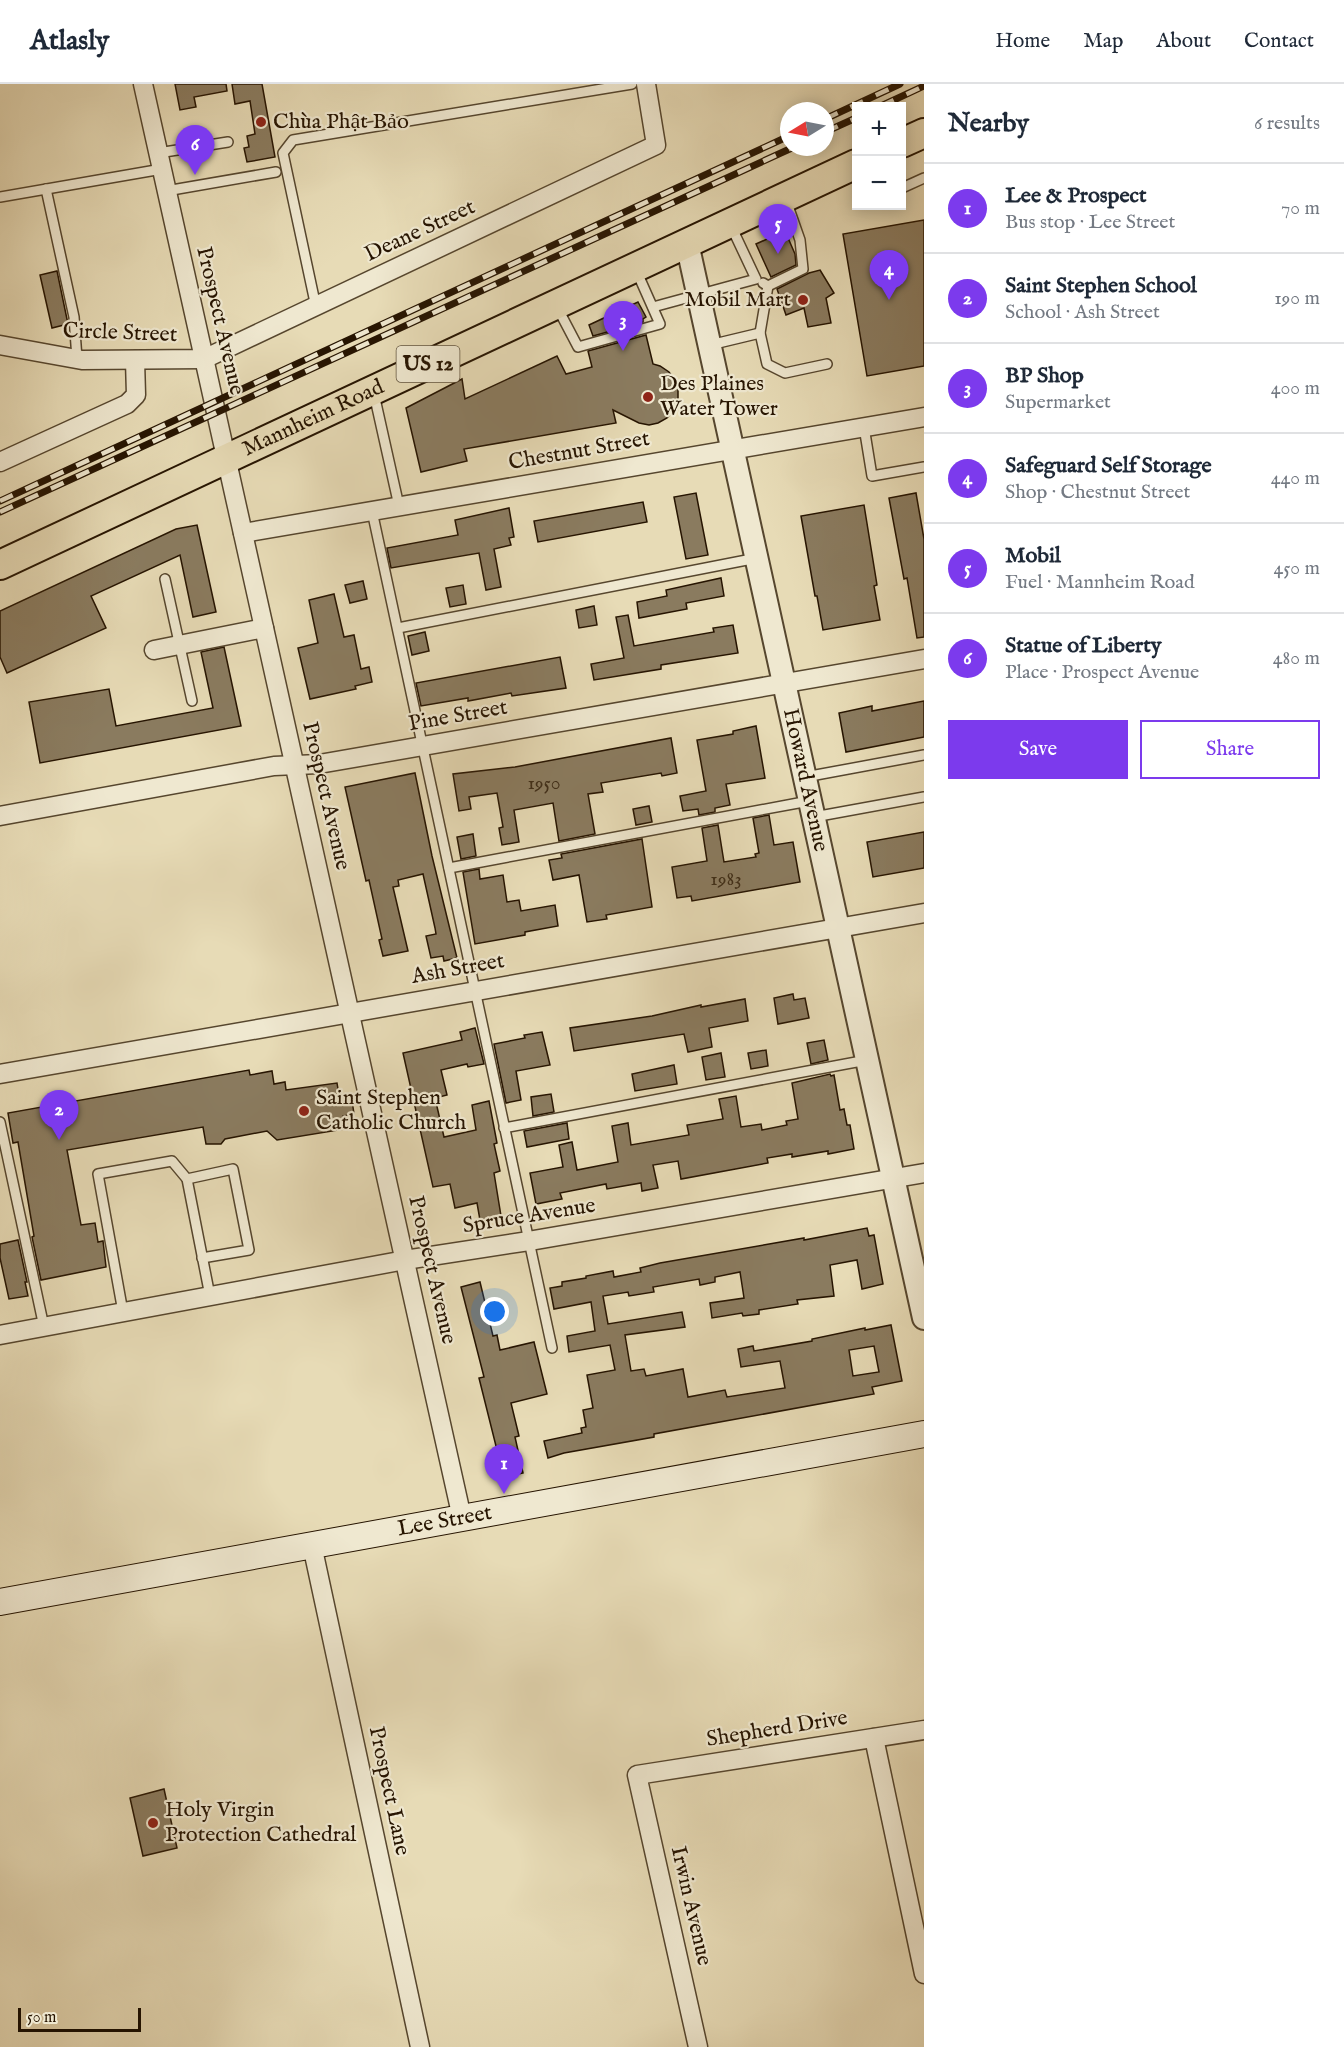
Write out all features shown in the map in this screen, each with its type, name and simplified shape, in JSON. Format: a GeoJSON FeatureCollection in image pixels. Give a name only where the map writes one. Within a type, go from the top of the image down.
{"type":"FeatureCollection","features":[{"type":"Feature","properties":{"kind":"main road"},"geometry":{"type":"LineString","coordinates":[[906,141],[924,132]]}},
{"type":"Feature","properties":{"kind":"main road","name":"Mannheim Road"},"geometry":{"type":"LineString","coordinates":[[0,565],[729,223],[852,168]]}},
{"type":"Feature","properties":{"kind":"main road","name":"Lee Street"},"geometry":{"type":"LineString","coordinates":[[0,1602],[924,1434]]}},
{"type":"Feature","properties":{"kind":"street","name":"Prospect Avenue"},"geometry":{"type":"LineString","coordinates":[[143,84],[462,1518]]}},
{"type":"Feature","properties":{"kind":"street","name":"Deane Street"},"geometry":{"type":"LineString","coordinates":[[204,359],[656,145],[646,84]]}},
{"type":"Feature","properties":{"kind":"street","name":"Howard Avenue"},"geometry":{"type":"LineString","coordinates":[[687,243],[924,1318]]}},
{"type":"Feature","properties":{"kind":"street","name":"Circle Street"},"geometry":{"type":"LineString","coordinates":[[0,345],[77,359],[204,359]]}},
{"type":"Feature","properties":{"kind":"street"},"geometry":{"type":"LineString","coordinates":[[0,462],[127,404],[136,396],[135,360]]}},
{"type":"Feature","properties":{"kind":"street","name":"Chestnut Street"},"geometry":{"type":"LineString","coordinates":[[243,533],[924,417]]}},
{"type":"Feature","properties":{"kind":"street"},"geometry":{"type":"LineString","coordinates":[[154,650],[264,628]]}},
{"type":"Feature","properties":{"kind":"street","name":"Pine Street"},"geometry":{"type":"LineString","coordinates":[[0,816],[273,766],[319,764],[924,659]]}},
{"type":"Feature","properties":{"kind":"street","name":"Ash Street"},"geometry":{"type":"LineString","coordinates":[[0,1074],[924,913]]}},
{"type":"Feature","properties":{"kind":"street","name":"Spruce Avenue"},"geometry":{"type":"LineString","coordinates":[[0,1335],[405,1260],[924,1173]]}},
{"type":"Feature","properties":{"kind":"street","name":"Prospect Lane"},"geometry":{"type":"LineString","coordinates":[[312,1545],[420,2047]]}},
{"type":"Feature","properties":{"kind":"street","name":"Shepherd Drive"},"geometry":{"type":"LineString","coordinates":[[637,1775],[924,1730]]}},
{"type":"Feature","properties":{"kind":"street"},"geometry":{"type":"LineString","coordinates":[[874,1738],[924,1974]]}},
{"type":"Feature","properties":{"kind":"street","name":"Irwin Avenue"},"geometry":{"type":"LineString","coordinates":[[637,1775],[698,2047]]}},
{"type":"Feature","properties":{"kind":"lane"},"geometry":{"type":"LineString","coordinates":[[315,307],[283,153],[293,140],[632,84]]}},
{"type":"Feature","properties":{"kind":"lane"},"geometry":{"type":"LineString","coordinates":[[0,196],[46,189],[228,142]]}},
{"type":"Feature","properties":{"kind":"lane"},"geometry":{"type":"LineString","coordinates":[[166,191],[276,172]]}},
{"type":"Feature","properties":{"kind":"lane"},"geometry":{"type":"LineString","coordinates":[[906,186],[924,178]]}},
{"type":"Feature","properties":{"kind":"lane"},"geometry":{"type":"LineString","coordinates":[[46,189],[74,317],[77,359]]}},
{"type":"Feature","properties":{"kind":"lane"},"geometry":{"type":"LineString","coordinates":[[768,286],[803,269],[800,240],[785,198]]}},
{"type":"Feature","properties":{"kind":"lane"},"geometry":{"type":"LineString","coordinates":[[729,223],[756,279],[768,286]]}},
{"type":"Feature","properties":{"kind":"lane"},"geometry":{"type":"LineString","coordinates":[[556,305],[578,347],[660,324],[635,267]]}},
{"type":"Feature","properties":{"kind":"lane"},"geometry":{"type":"LineString","coordinates":[[653,307],[756,279]]}},
{"type":"Feature","properties":{"kind":"lane"},"geometry":{"type":"LineString","coordinates":[[768,286],[760,333],[767,364],[785,372],[827,364]]}},
{"type":"Feature","properties":{"kind":"lane"},"geometry":{"type":"LineString","coordinates":[[710,345],[760,333]]}},
{"type":"Feature","properties":{"kind":"lane"},"geometry":{"type":"LineString","coordinates":[[373,390],[399,506]]}},
{"type":"Feature","properties":{"kind":"lane"},"geometry":{"type":"LineString","coordinates":[[864,427],[872,476],[924,467]]}},
{"type":"Feature","properties":{"kind":"lane"},"geometry":{"type":"LineString","coordinates":[[372,511],[552,1348]]}},
{"type":"Feature","properties":{"kind":"lane"},"geometry":{"type":"LineString","coordinates":[[398,627],[757,558]]}},
{"type":"Feature","properties":{"kind":"lane"},"geometry":{"type":"LineString","coordinates":[[165,579],[192,700]]}},
{"type":"Feature","properties":{"kind":"lane"},"geometry":{"type":"LineString","coordinates":[[805,777],[924,755]]}},
{"type":"Feature","properties":{"kind":"lane"},"geometry":{"type":"LineString","coordinates":[[449,868],[812,808],[924,797]]}},
{"type":"Feature","properties":{"kind":"lane"},"geometry":{"type":"LineString","coordinates":[[504,1128],[867,1060]]}},
{"type":"Feature","properties":{"kind":"lane"},"geometry":{"type":"LineString","coordinates":[[0,1122],[44,1327]]}},
{"type":"Feature","properties":{"kind":"lane"},"geometry":{"type":"LineString","coordinates":[[123,1312],[98,1174],[172,1161],[187,1179],[210,1296]]}},
{"type":"Feature","properties":{"kind":"lane"},"geometry":{"type":"LineString","coordinates":[[187,1179],[233,1169],[249,1250],[202,1258]]}},
{"type":"Feature","properties":{"kind":"building"},"geometry":{"type":"Polygon","coordinates":[[[175,84],[226,84],[227,91],[194,97],[196,107],[180,110],[175,84]]]}},
{"type":"Feature","properties":{"kind":"building","name":"Chùa Phật Bảo"},"geometry":{"type":"Polygon","coordinates":[[[232,84],[262,84],[275,157],[247,162],[244,148],[249,147],[247,136],[255,134],[250,101],[235,104],[232,84]]]}},
{"type":"Feature","properties":{"kind":"building"},"geometry":{"type":"Polygon","coordinates":[[[924,220],[924,366],[867,376],[843,234],[924,220]]]}},
{"type":"Feature","properties":{"kind":"building"},"geometry":{"type":"Polygon","coordinates":[[[785,231],[795,254],[796,265],[771,277],[756,244],[785,231]]]}},
{"type":"Feature","properties":{"kind":"building","name":"Mobil Mart"},"geometry":{"type":"Polygon","coordinates":[[[820,270],[834,293],[826,298],[831,323],[808,327],[804,308],[786,315],[777,289],[820,270]]]}},
{"type":"Feature","properties":{"kind":"building"},"geometry":{"type":"Polygon","coordinates":[[[57,271],[68,324],[52,328],[40,275],[57,271]]]}},
{"type":"Feature","properties":{"kind":"building"},"geometry":{"type":"Polygon","coordinates":[[[638,302],[646,317],[643,322],[593,336],[589,325],[638,302]]]}},
{"type":"Feature","properties":{"kind":"building"},"geometry":{"type":"Polygon","coordinates":[[[646,335],[653,364],[669,372],[678,390],[678,400],[674,410],[667,418],[649,425],[639,423],[613,410],[616,423],[464,449],[467,461],[421,472],[406,408],[462,379],[465,399],[557,356],[566,374],[592,367],[588,351],[646,335]]]}},
{"type":"Feature","properties":{"kind":"building"},"geometry":{"type":"Polygon","coordinates":[[[696,493],[708,555],[686,559],[674,497],[696,493]]]}},
{"type":"Feature","properties":{"kind":"building"},"geometry":{"type":"Polygon","coordinates":[[[916,493],[924,539],[924,637],[917,638],[907,578],[904,579],[889,498],[916,493]]]}},
{"type":"Feature","properties":{"kind":"building"},"geometry":{"type":"Polygon","coordinates":[[[643,502],[647,522],[538,542],[534,521],[643,502]]]}},
{"type":"Feature","properties":{"kind":"building"},"geometry":{"type":"Polygon","coordinates":[[[864,505],[877,585],[874,586],[880,620],[823,630],[801,516],[864,505]]]}},
{"type":"Feature","properties":{"kind":"building"},"geometry":{"type":"Polygon","coordinates":[[[509,508],[514,537],[509,538],[511,545],[494,549],[501,587],[486,590],[479,553],[391,568],[387,548],[458,535],[455,520],[509,508]]]}},
{"type":"Feature","properties":{"kind":"building"},"geometry":{"type":"Polygon","coordinates":[[[197,525],[216,612],[193,617],[180,555],[91,596],[106,628],[7,673],[0,657],[0,611],[176,529],[197,525]]]}},
{"type":"Feature","properties":{"kind":"building"},"geometry":{"type":"Polygon","coordinates":[[[721,578],[724,596],[686,603],[687,609],[639,618],[637,602],[667,596],[666,590],[721,578]]]}},
{"type":"Feature","properties":{"kind":"building"},"geometry":{"type":"Polygon","coordinates":[[[363,581],[367,599],[350,603],[345,585],[363,581]]]}},
{"type":"Feature","properties":{"kind":"building"},"geometry":{"type":"Polygon","coordinates":[[[463,585],[466,604],[450,607],[446,588],[463,585]]]}},
{"type":"Feature","properties":{"kind":"building"},"geometry":{"type":"Polygon","coordinates":[[[334,594],[344,637],[354,635],[361,669],[369,667],[372,682],[355,686],[356,689],[310,699],[298,648],[318,643],[309,600],[334,594]]]}},
{"type":"Feature","properties":{"kind":"building"},"geometry":{"type":"Polygon","coordinates":[[[594,606],[597,625],[579,628],[576,610],[594,606]]]}},
{"type":"Feature","properties":{"kind":"building"},"geometry":{"type":"Polygon","coordinates":[[[628,615],[634,646],[714,632],[713,628],[733,625],[738,653],[661,665],[661,669],[594,680],[591,664],[624,658],[616,617],[628,615]]]}},
{"type":"Feature","properties":{"kind":"building"},"geometry":{"type":"Polygon","coordinates":[[[425,632],[429,651],[412,655],[408,636],[425,632]]]}},
{"type":"Feature","properties":{"kind":"building"},"geometry":{"type":"Polygon","coordinates":[[[224,647],[241,726],[40,763],[29,702],[109,689],[116,726],[213,708],[201,652],[224,647]]]}},
{"type":"Feature","properties":{"kind":"building"},"geometry":{"type":"Polygon","coordinates":[[[560,657],[566,688],[512,696],[511,693],[468,701],[468,698],[421,706],[416,683],[560,657]]]}},
{"type":"Feature","properties":{"kind":"building"},"geometry":{"type":"Polygon","coordinates":[[[924,701],[924,737],[846,752],[839,713],[872,706],[872,711],[924,701]]]}},
{"type":"Feature","properties":{"kind":"building"},"geometry":{"type":"Polygon","coordinates":[[[756,726],[765,778],[726,784],[730,805],[715,808],[715,812],[699,815],[698,809],[683,811],[680,796],[706,791],[697,740],[733,734],[733,731],[756,726]]]}},
{"type":"Feature","properties":{"kind":"building"},"geometry":{"type":"Polygon","coordinates":[[[671,738],[677,773],[662,776],[661,773],[601,783],[603,792],[588,794],[595,834],[559,841],[553,803],[514,810],[519,842],[502,845],[499,828],[503,827],[497,793],[469,797],[471,809],[459,811],[453,774],[515,767],[671,738]]]}},
{"type":"Feature","properties":{"kind":"building"},"geometry":{"type":"Polygon","coordinates":[[[415,773],[457,958],[444,961],[443,956],[431,958],[426,936],[436,934],[423,874],[398,880],[399,886],[393,887],[408,951],[383,956],[379,940],[382,939],[369,880],[366,881],[345,787],[415,773]]]}},
{"type":"Feature","properties":{"kind":"building"},"geometry":{"type":"Polygon","coordinates":[[[649,806],[652,822],[636,825],[633,809],[649,806]]]}},
{"type":"Feature","properties":{"kind":"building"},"geometry":{"type":"Polygon","coordinates":[[[769,815],[774,845],[793,842],[800,882],[692,901],[691,896],[677,898],[672,867],[707,861],[702,828],[718,825],[724,862],[756,857],[755,854],[759,853],[753,818],[769,815]]]}},
{"type":"Feature","properties":{"kind":"building"},"geometry":{"type":"Polygon","coordinates":[[[924,832],[924,868],[873,877],[867,842],[924,832]]]}},
{"type":"Feature","properties":{"kind":"building"},"geometry":{"type":"Polygon","coordinates":[[[473,834],[476,856],[461,859],[457,837],[473,834]]]}},
{"type":"Feature","properties":{"kind":"building"},"geometry":{"type":"Polygon","coordinates":[[[642,839],[652,907],[606,915],[607,919],[587,922],[579,875],[553,880],[549,860],[562,858],[561,854],[642,839]]]}},
{"type":"Feature","properties":{"kind":"building"},"geometry":{"type":"Polygon","coordinates":[[[479,869],[480,879],[503,875],[507,902],[519,900],[521,911],[555,905],[558,926],[525,932],[525,935],[475,944],[463,872],[479,869]]]}},
{"type":"Feature","properties":{"kind":"building"},"geometry":{"type":"Polygon","coordinates":[[[793,994],[794,1000],[805,998],[809,1018],[778,1024],[774,998],[793,994]]]}},
{"type":"Feature","properties":{"kind":"building"},"geometry":{"type":"Polygon","coordinates":[[[745,999],[748,1021],[709,1028],[712,1047],[688,1052],[684,1034],[574,1051],[570,1028],[745,999]]]}},
{"type":"Feature","properties":{"kind":"building"},"geometry":{"type":"Polygon","coordinates":[[[475,1028],[484,1064],[468,1067],[467,1064],[441,1070],[447,1095],[435,1098],[444,1137],[476,1130],[472,1105],[489,1101],[500,1171],[494,1173],[501,1216],[480,1220],[477,1203],[455,1208],[450,1184],[433,1187],[403,1053],[462,1040],[460,1032],[475,1028]]]}},
{"type":"Feature","properties":{"kind":"building"},"geometry":{"type":"Polygon","coordinates":[[[542,1032],[550,1065],[516,1071],[521,1100],[506,1103],[494,1044],[542,1032]]]}},
{"type":"Feature","properties":{"kind":"building"},"geometry":{"type":"Polygon","coordinates":[[[824,1040],[828,1060],[811,1064],[807,1043],[824,1040]]]}},
{"type":"Feature","properties":{"kind":"building"},"geometry":{"type":"Polygon","coordinates":[[[766,1050],[768,1066],[751,1069],[748,1053],[766,1050]]]}},
{"type":"Feature","properties":{"kind":"building"},"geometry":{"type":"Polygon","coordinates":[[[721,1053],[725,1077],[706,1080],[702,1057],[721,1053]]]}},
{"type":"Feature","properties":{"kind":"building"},"geometry":{"type":"Polygon","coordinates":[[[674,1065],[677,1084],[635,1091],[632,1074],[674,1065]]]}},
{"type":"Feature","properties":{"kind":"building"},"geometry":{"type":"Polygon","coordinates":[[[249,1070],[250,1075],[272,1071],[274,1084],[285,1082],[286,1090],[337,1083],[339,1095],[351,1094],[354,1114],[343,1116],[345,1129],[277,1140],[267,1131],[225,1139],[221,1144],[206,1144],[203,1127],[67,1150],[81,1225],[95,1223],[98,1242],[103,1241],[106,1267],[41,1280],[32,1237],[34,1236],[18,1142],[13,1143],[8,1113],[249,1070]]]}},
{"type":"Feature","properties":{"kind":"building"},"geometry":{"type":"Polygon","coordinates":[[[834,1075],[840,1110],[844,1109],[847,1125],[850,1125],[854,1149],[828,1154],[828,1151],[792,1157],[792,1154],[767,1158],[768,1163],[681,1179],[678,1161],[653,1165],[658,1188],[642,1191],[641,1183],[607,1189],[606,1184],[560,1193],[562,1199],[536,1204],[530,1173],[563,1167],[559,1145],[572,1142],[577,1170],[618,1162],[612,1126],[628,1123],[631,1145],[689,1135],[687,1125],[723,1119],[719,1099],[736,1096],[741,1127],[761,1124],[762,1130],[787,1125],[786,1121],[798,1119],[792,1083],[834,1075]]]}},
{"type":"Feature","properties":{"kind":"building"},"geometry":{"type":"Polygon","coordinates":[[[551,1094],[554,1112],[533,1116],[531,1097],[551,1094]]]}},
{"type":"Feature","properties":{"kind":"building"},"geometry":{"type":"Polygon","coordinates":[[[567,1123],[569,1139],[527,1147],[524,1131],[567,1123]]]}},
{"type":"Feature","properties":{"kind":"building"},"geometry":{"type":"Polygon","coordinates":[[[867,1228],[869,1236],[874,1235],[883,1284],[862,1289],[857,1260],[830,1265],[834,1296],[797,1300],[798,1304],[759,1310],[759,1314],[743,1316],[742,1313],[712,1318],[710,1303],[744,1298],[740,1272],[715,1277],[715,1282],[700,1285],[699,1279],[653,1287],[654,1292],[629,1296],[628,1292],[603,1296],[608,1324],[682,1312],[685,1327],[625,1335],[631,1371],[644,1369],[646,1376],[683,1369],[688,1397],[725,1390],[727,1397],[785,1388],[780,1361],[741,1367],[738,1349],[753,1346],[754,1351],[812,1341],[812,1339],[865,1328],[865,1330],[891,1325],[902,1381],[872,1387],[874,1394],[654,1434],[654,1437],[548,1458],[544,1441],[582,1433],[581,1428],[586,1427],[583,1410],[593,1408],[587,1375],[615,1370],[610,1345],[569,1352],[567,1336],[595,1331],[591,1302],[554,1309],[550,1288],[562,1286],[562,1282],[586,1278],[586,1276],[613,1271],[614,1277],[641,1272],[640,1268],[660,1263],[804,1238],[804,1240],[867,1228]],[[874,1346],[849,1350],[853,1376],[879,1372],[874,1346]]]}},
{"type":"Feature","properties":{"kind":"building"},"geometry":{"type":"Polygon","coordinates":[[[18,1240],[28,1296],[9,1299],[0,1258],[0,1244],[18,1240]]]}},
{"type":"Feature","properties":{"kind":"building"},"geometry":{"type":"Polygon","coordinates":[[[480,1282],[493,1336],[497,1335],[500,1350],[534,1342],[547,1394],[511,1403],[519,1436],[515,1437],[523,1473],[502,1478],[479,1378],[484,1377],[461,1287],[480,1282]]]}},
{"type":"Feature","properties":{"kind":"building","name":"Holy Virgin Protection Cathedral"},"geometry":{"type":"Polygon","coordinates":[[[164,1789],[177,1848],[143,1856],[130,1798],[164,1789]]]}},
{"type":"Feature","properties":{"kind":"railway"},"geometry":{"type":"LineString","coordinates":[[834,115],[900,84]]}},
{"type":"Feature","properties":{"kind":"railway"},"geometry":{"type":"LineString","coordinates":[[890,102],[924,86]]}},
{"type":"Feature","properties":{"kind":"railway"},"geometry":{"type":"LineString","coordinates":[[834,128],[852,120]]}},
{"type":"Feature","properties":{"kind":"railway"},"geometry":{"type":"LineString","coordinates":[[0,501],[780,140]]}},
{"type":"Feature","properties":{"kind":"railway"},"geometry":{"type":"LineString","coordinates":[[0,512],[780,153]]}},
{"type":"Feature","properties":{"kind":"place","name":"Chùa Phật Bảo"},"geometry":{"type":"Point","coordinates":[261,122]}},
{"type":"Feature","properties":{"kind":"place","name":"Statue of Liberty"},"geometry":{"type":"Point","coordinates":[195,175]}},
{"type":"Feature","properties":{"kind":"place","name":"Mobil"},"geometry":{"type":"Point","coordinates":[778,254]}},
{"type":"Feature","properties":{"kind":"place","name":"Mobil Mart"},"geometry":{"type":"Point","coordinates":[803,300]}},
{"type":"Feature","properties":{"kind":"place","name":"Safeguard Self Storage"},"geometry":{"type":"Point","coordinates":[889,300]}},
{"type":"Feature","properties":{"kind":"place","name":"BP Shop"},"geometry":{"type":"Point","coordinates":[623,351]}},
{"type":"Feature","properties":{"kind":"place","name":"Des Plaines Water Tower"},"geometry":{"type":"Point","coordinates":[648,397]}},
{"type":"Feature","properties":{"kind":"place","name":"Saint Stephen Catholic Church"},"geometry":{"type":"Point","coordinates":[304,1111]}},
{"type":"Feature","properties":{"kind":"place","name":"Saint Stephen School"},"geometry":{"type":"Point","coordinates":[59,1140]}},
{"type":"Feature","properties":{"kind":"place","name":"Lee & Prospect"},"geometry":{"type":"Point","coordinates":[504,1494]}},
{"type":"Feature","properties":{"kind":"place","name":"Holy Virgin Protection Cathedral"},"geometry":{"type":"Point","coordinates":[153,1823]}}]}
